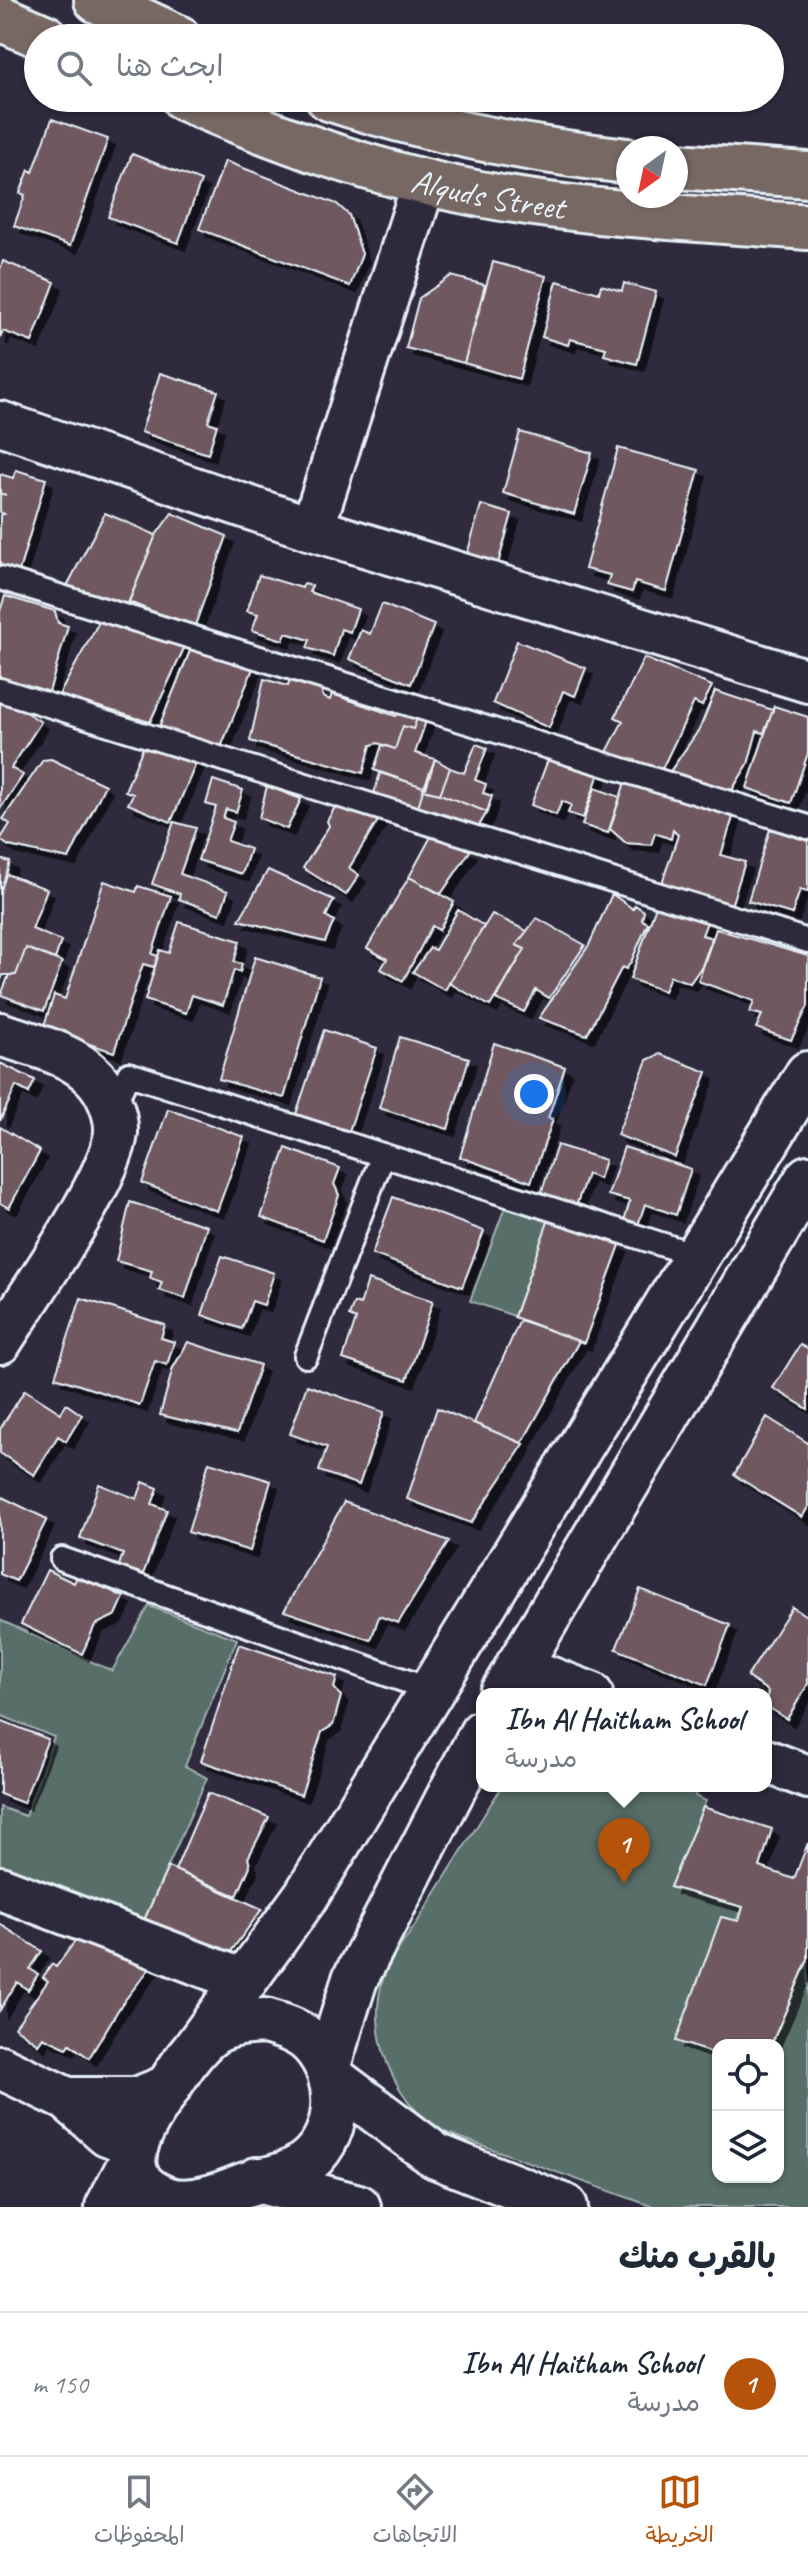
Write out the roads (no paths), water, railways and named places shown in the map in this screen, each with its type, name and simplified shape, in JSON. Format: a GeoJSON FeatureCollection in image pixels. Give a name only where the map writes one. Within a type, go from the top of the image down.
{"type":"FeatureCollection","features":[{"type":"Feature","properties":{"kind":"main road"},"geometry":{"type":"LineString","coordinates":[[97,0],[148,24]]}},
{"type":"Feature","properties":{"kind":"main road"},"geometry":{"type":"LineString","coordinates":[[0,18],[24,28]]}},
{"type":"Feature","properties":{"kind":"main road","name":"Alquds Street"},"geometry":{"type":"LineString","coordinates":[[218,112],[296,144],[424,183],[538,204],[808,227]]}},
{"type":"Feature","properties":{"kind":"main road"},"geometry":{"type":"LineString","coordinates":[[377,112],[443,131],[512,145],[616,159]]}},
{"type":"Feature","properties":{"kind":"main road"},"geometry":{"type":"LineString","coordinates":[[688,167],[808,175]]}},
{"type":"Feature","properties":{"kind":"street"},"geometry":{"type":"LineString","coordinates":[[312,529],[424,183]]}},
{"type":"Feature","properties":{"kind":"street"},"geometry":{"type":"LineString","coordinates":[[0,423],[312,529],[808,681]]}},
{"type":"Feature","properties":{"kind":"street"},"geometry":{"type":"LineString","coordinates":[[0,1034],[71,1058],[96,1078],[112,1107],[116,1132],[105,1167],[0,1342]]}},
{"type":"Feature","properties":{"kind":"street"},"geometry":{"type":"LineString","coordinates":[[108,2207],[169,2086],[306,1896],[808,1074]]}},
{"type":"Feature","properties":{"kind":"street"},"geometry":{"type":"LineString","coordinates":[[556,1688],[510,1680],[802,1200]]}},
{"type":"Feature","properties":{"kind":"street"},"geometry":{"type":"LineString","coordinates":[[0,2067],[67,2099],[107,2134],[134,2152],[146,2187],[173,2202],[189,2202],[234,2192],[300,2168],[317,2153],[329,2133],[336,2110],[329,2071],[355,1979],[476,1745]]}},
{"type":"Feature","properties":{"kind":"street"},"geometry":{"type":"LineString","coordinates":[[772,1763],[808,1777]]}},
{"type":"Feature","properties":{"kind":"street"},"geometry":{"type":"LineString","coordinates":[[0,1888],[244,1981]]}},
{"type":"Feature","properties":{"kind":"street"},"geometry":{"type":"LineString","coordinates":[[195,2049],[214,2032],[238,2023],[265,2021],[290,2029],[312,2044],[329,2071],[436,2156],[565,2207]]}},
{"type":"Feature","properties":{"kind":"street"},"geometry":{"type":"LineString","coordinates":[[67,2099],[136,2099],[169,2086]]}},
{"type":"Feature","properties":{"kind":"street"},"geometry":{"type":"LineString","coordinates":[[234,2192],[358,2207]]}},
{"type":"Feature","properties":{"kind":"lane"},"geometry":{"type":"LineString","coordinates":[[0,578],[808,827]]}},
{"type":"Feature","properties":{"kind":"lane"},"geometry":{"type":"LineString","coordinates":[[0,690],[808,941]]}},
{"type":"Feature","properties":{"kind":"lane"},"geometry":{"type":"LineString","coordinates":[[112,1107],[129,1074],[695,1255]]}},
{"type":"Feature","properties":{"kind":"lane"},"geometry":{"type":"LineString","coordinates":[[306,1356],[383,1155]]}},
{"type":"Feature","properties":{"kind":"lane"},"geometry":{"type":"LineString","coordinates":[[62,1559],[431,1690]]}},
{"type":"Feature","properties":{"kind":"place","name":"Ibn Al Haitham School"},"geometry":{"type":"Point","coordinates":[624,1884]}}]}
